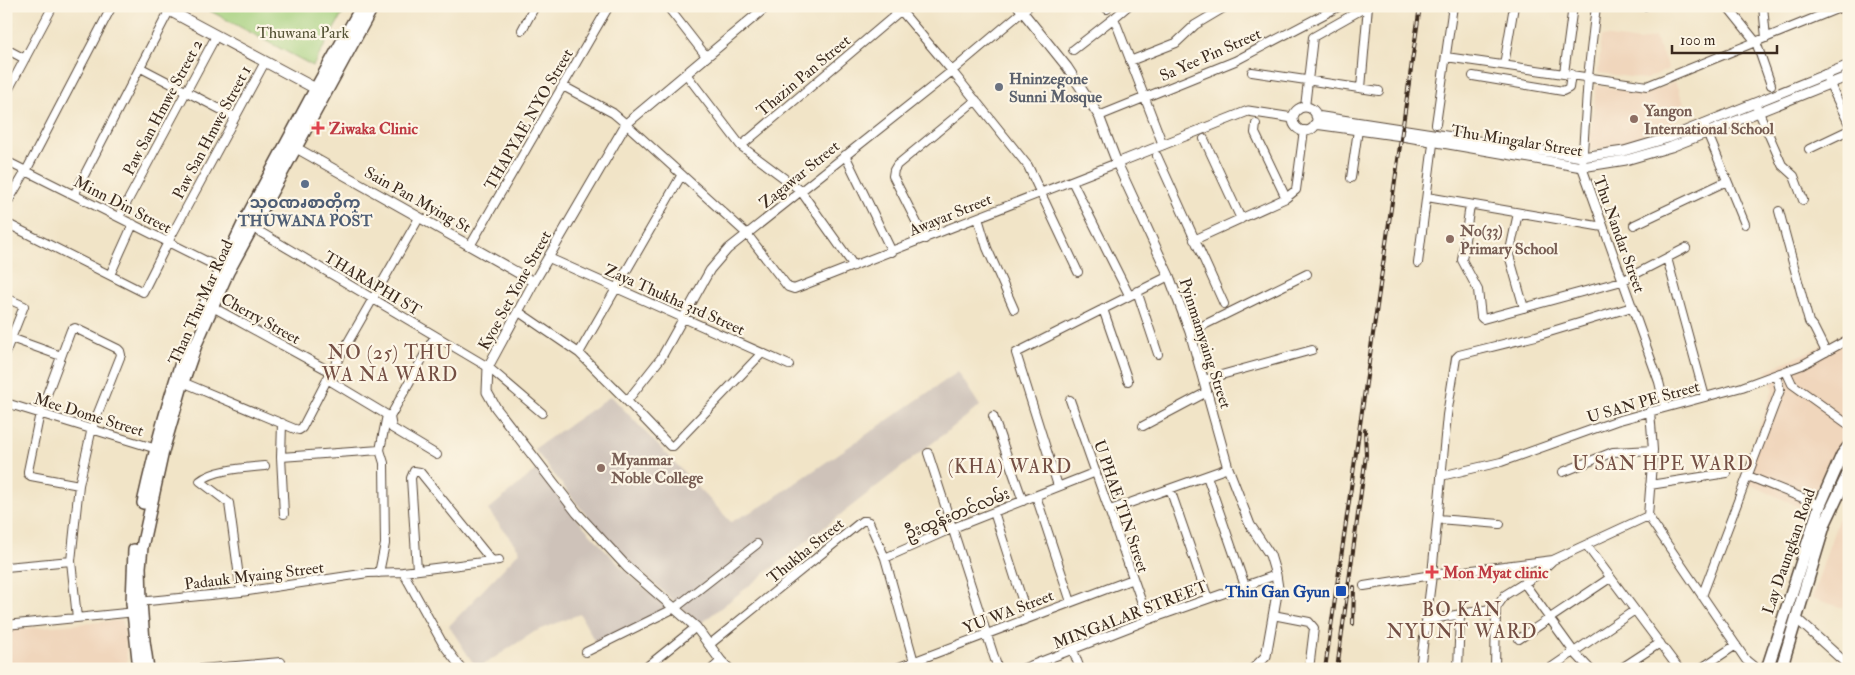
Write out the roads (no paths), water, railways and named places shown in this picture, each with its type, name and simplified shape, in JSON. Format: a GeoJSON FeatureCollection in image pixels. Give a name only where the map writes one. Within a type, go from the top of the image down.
{"type":"FeatureCollection","features":[{"type":"Feature","properties":{"kind":"main road","name":"Than Thu Mar Road"},"geometry":{"type":"LineString","coordinates":[[321,91],[362,6]]}},
{"type":"Feature","properties":{"kind":"main road","name":"Than Thu Mar Road"},"geometry":{"type":"LineString","coordinates":[[139,669],[137,607],[142,547],[159,450],[179,380],[196,342],[208,304],[224,270],[321,91],[373,6]]}},
{"type":"Feature","properties":{"kind":"main road"},"geometry":{"type":"LineString","coordinates":[[165,9],[321,91]]}},
{"type":"Feature","properties":{"kind":"main road","name":"Lay Daungkan Road"},"geometry":{"type":"LineString","coordinates":[[1820,521],[1820,505],[1842,455],[1849,446]]}},
{"type":"Feature","properties":{"kind":"main road","name":"Lay Daungkan Road"},"geometry":{"type":"LineString","coordinates":[[1767,669],[1784,615],[1799,587],[1820,521],[1849,472]]}},
{"type":"Feature","properties":{"kind":"main road","name":"Lay Daungkan Road"},"geometry":{"type":"LineString","coordinates":[[1781,669],[1796,618],[1799,587]]}},
{"type":"Feature","properties":{"kind":"main road","name":"Than Thu Mar Road"},"geometry":{"type":"LineString","coordinates":[[137,607],[148,669]]}},
{"type":"Feature","properties":{"kind":"main road"},"geometry":{"type":"LineString","coordinates":[[1784,615],[1796,618]]}},
{"type":"Feature","properties":{"kind":"street"},"geometry":{"type":"LineString","coordinates":[[6,94],[53,6]]}},
{"type":"Feature","properties":{"kind":"street"},"geometry":{"type":"LineString","coordinates":[[6,205],[26,171],[112,6]]}},
{"type":"Feature","properties":{"kind":"street"},"geometry":{"type":"LineString","coordinates":[[522,30],[535,6]]}},
{"type":"Feature","properties":{"kind":"street","name":"THAPYAE NYO Street"},"geometry":{"type":"LineString","coordinates":[[470,246],[609,6]]}},
{"type":"Feature","properties":{"kind":"street"},"geometry":{"type":"LineString","coordinates":[[667,6],[706,56]]}},
{"type":"Feature","properties":{"kind":"street","name":"Kyoe Set Yone Street"},"geometry":{"type":"LineString","coordinates":[[729,669],[696,627],[627,567],[573,508],[496,408],[486,392],[488,366],[534,282],[626,124],[767,6]]}},
{"type":"Feature","properties":{"kind":"street"},"geometry":{"type":"LineString","coordinates":[[1073,50],[1128,6]]}},
{"type":"Feature","properties":{"kind":"street"},"geometry":{"type":"LineString","coordinates":[[1130,61],[1176,43],[1195,25],[1227,6]]}},
{"type":"Feature","properties":{"kind":"street","name":"Sa Yee Pin Street"},"geometry":{"type":"LineString","coordinates":[[1099,116],[1235,61],[1340,6]]}},
{"type":"Feature","properties":{"kind":"street"},"geometry":{"type":"LineString","coordinates":[[1305,107],[1313,37],[1368,6]]}},
{"type":"Feature","properties":{"kind":"street"},"geometry":{"type":"LineString","coordinates":[[1361,88],[1368,6]]}},
{"type":"Feature","properties":{"kind":"street"},"geometry":{"type":"LineString","coordinates":[[1418,263],[1453,6]]}},
{"type":"Feature","properties":{"kind":"street"},"geometry":{"type":"LineString","coordinates":[[1504,65],[1514,6]]}},
{"type":"Feature","properties":{"kind":"street"},"geometry":{"type":"LineString","coordinates":[[1473,76],[1563,91],[1569,88],[1567,74],[1573,6]]}},
{"type":"Feature","properties":{"kind":"street","name":"Thu Nandar Street"},"geometry":{"type":"LineString","coordinates":[[1596,6],[1588,76],[1582,167],[1659,382],[1665,407]]}},
{"type":"Feature","properties":{"kind":"street"},"geometry":{"type":"LineString","coordinates":[[1727,6],[1756,42],[1771,84]]}},
{"type":"Feature","properties":{"kind":"street"},"geometry":{"type":"LineString","coordinates":[[1763,6],[1766,38]]}},
{"type":"Feature","properties":{"kind":"street"},"geometry":{"type":"LineString","coordinates":[[1446,57],[1648,86],[1766,38],[1830,9],[1844,6]]}},
{"type":"Feature","properties":{"kind":"street"},"geometry":{"type":"LineString","coordinates":[[901,8],[1028,166],[1078,272]]}},
{"type":"Feature","properties":{"kind":"street","name":"Thazin Pan Street"},"geometry":{"type":"LineString","coordinates":[[741,146],[901,8]]}},
{"type":"Feature","properties":{"kind":"street","name":"Zagawar Street"},"geometry":{"type":"LineString","coordinates":[[628,401],[661,358],[682,317],[710,270],[728,249],[952,70],[1023,8]]}},
{"type":"Feature","properties":{"kind":"street","name":"Pyinmamyaing Street"},"geometry":{"type":"LineString","coordinates":[[1023,8],[1067,67],[1099,116],[1117,163],[1169,276],[1190,332],[1228,468],[1250,525],[1270,555],[1278,588],[1266,656],[1253,669]]}},
{"type":"Feature","properties":{"kind":"street"},"geometry":{"type":"LineString","coordinates":[[74,195],[140,68],[165,9]]}},
{"type":"Feature","properties":{"kind":"street"},"geometry":{"type":"LineString","coordinates":[[1114,18],[1163,145]]}},
{"type":"Feature","properties":{"kind":"street","name":"Paw San Hmwe Street 2"},"geometry":{"type":"LineString","coordinates":[[119,217],[216,36]]}},
{"type":"Feature","properties":{"kind":"street"},"geometry":{"type":"LineString","coordinates":[[6,49],[25,59]]}},
{"type":"Feature","properties":{"kind":"street","name":"Paw San Hmwe Street 1"},"geometry":{"type":"LineString","coordinates":[[110,275],[143,292],[265,62]]}},
{"type":"Feature","properties":{"kind":"street","name":"Thu Mingalar Street"},"geometry":{"type":"LineString","coordinates":[[1316,120],[1435,133],[1582,157],[1624,151],[1639,151],[1670,142],[1757,108],[1825,74],[1849,66]]}},
{"type":"Feature","properties":{"kind":"street"},"geometry":{"type":"LineString","coordinates":[[140,68],[235,117]]}},
{"type":"Feature","properties":{"kind":"street"},"geometry":{"type":"LineString","coordinates":[[1252,72],[1379,91]]}},
{"type":"Feature","properties":{"kind":"street"},"geometry":{"type":"LineString","coordinates":[[686,74],[741,146],[800,190],[854,266]]}},
{"type":"Feature","properties":{"kind":"street"},"geometry":{"type":"LineString","coordinates":[[1825,74],[1849,124]]}},
{"type":"Feature","properties":{"kind":"street","name":"Thu Mingalar Street"},"geometry":{"type":"LineString","coordinates":[[1780,98],[1830,84],[1849,76]]}},
{"type":"Feature","properties":{"kind":"street"},"geometry":{"type":"LineString","coordinates":[[563,86],[613,114],[626,124],[747,234]]}},
{"type":"Feature","properties":{"kind":"street"},"geometry":{"type":"LineString","coordinates":[[926,239],[893,176],[894,170],[897,165],[976,100]]}},
{"type":"Feature","properties":{"kind":"street"},"geometry":{"type":"LineString","coordinates":[[1305,107],[1312,110],[1316,120],[1310,129],[1304,130],[1297,128],[1293,118],[1296,112],[1305,107]]}},
{"type":"Feature","properties":{"kind":"street"},"geometry":{"type":"LineString","coordinates":[[1757,108],[1782,165],[1794,176],[1803,200]]}},
{"type":"Feature","properties":{"kind":"street"},"geometry":{"type":"LineString","coordinates":[[1117,163],[1248,111],[1293,118]]}},
{"type":"Feature","properties":{"kind":"street","name":"Thu Mingalar Street"},"geometry":{"type":"LineString","coordinates":[[1316,120],[1358,130],[1435,133],[1582,167],[1626,160],[1639,151]]}},
{"type":"Feature","properties":{"kind":"street"},"geometry":{"type":"LineString","coordinates":[[1256,124],[1255,133],[1286,198]]}},
{"type":"Feature","properties":{"kind":"street"},"geometry":{"type":"LineString","coordinates":[[1706,128],[1746,224]]}},
{"type":"Feature","properties":{"kind":"street"},"geometry":{"type":"LineString","coordinates":[[1194,240],[1286,198],[1296,190],[1304,130]]}},
{"type":"Feature","properties":{"kind":"street"},"geometry":{"type":"LineString","coordinates":[[1351,178],[1358,130]]}},
{"type":"Feature","properties":{"kind":"street"},"geometry":{"type":"LineString","coordinates":[[1809,149],[1849,130]]}},
{"type":"Feature","properties":{"kind":"street"},"geometry":{"type":"LineString","coordinates":[[1204,138],[1241,219]]}},
{"type":"Feature","properties":{"kind":"street","name":"Sain Pan Mying St"},"geometry":{"type":"LineString","coordinates":[[291,145],[534,282]]}},
{"type":"Feature","properties":{"kind":"street"},"geometry":{"type":"LineString","coordinates":[[845,155],[892,252]]}},
{"type":"Feature","properties":{"kind":"street"},"geometry":{"type":"LineString","coordinates":[[1156,156],[1224,304]]}},
{"type":"Feature","properties":{"kind":"street","name":"Minn Din Street"},"geometry":{"type":"LineString","coordinates":[[6,161],[224,270]]}},
{"type":"Feature","properties":{"kind":"street","name":"Awayar Street"},"geometry":{"type":"LineString","coordinates":[[747,234],[788,287],[794,290],[1117,163]]}},
{"type":"Feature","properties":{"kind":"street"},"geometry":{"type":"LineString","coordinates":[[579,353],[681,176]]}},
{"type":"Feature","properties":{"kind":"street"},"geometry":{"type":"LineString","coordinates":[[1072,181],[1129,295]]}},
{"type":"Feature","properties":{"kind":"street"},"geometry":{"type":"LineString","coordinates":[[1634,225],[1727,181]]}},
{"type":"Feature","properties":{"kind":"street"},"geometry":{"type":"LineString","coordinates":[[1428,197],[1604,227]]}},
{"type":"Feature","properties":{"kind":"street"},"geometry":{"type":"LineString","coordinates":[[1470,205],[1462,260],[1478,290],[1481,317],[1485,320],[1622,281],[1686,248]]}},
{"type":"Feature","properties":{"kind":"street"},"geometry":{"type":"LineString","coordinates":[[1779,212],[1810,322],[1826,352]]}},
{"type":"Feature","properties":{"kind":"street"},"geometry":{"type":"LineString","coordinates":[[1518,213],[1510,254],[1524,308]]}},
{"type":"Feature","properties":{"kind":"street"},"geometry":{"type":"LineString","coordinates":[[179,380],[295,429],[299,430],[302,428],[329,375],[419,218]]}},
{"type":"Feature","properties":{"kind":"street"},"geometry":{"type":"LineString","coordinates":[[978,218],[987,248],[1014,309]]}},
{"type":"Feature","properties":{"kind":"street"},"geometry":{"type":"LineString","coordinates":[[6,223],[110,275],[133,224]]}},
{"type":"Feature","properties":{"kind":"street","name":"THARAPHI ST"},"geometry":{"type":"LineString","coordinates":[[248,225],[488,366],[542,414]]}},
{"type":"Feature","properties":{"kind":"street","name":"Zaya Thukha 3rd Street"},"geometry":{"type":"LineString","coordinates":[[549,258],[789,365]]}},
{"type":"Feature","properties":{"kind":"street"},"geometry":{"type":"LineString","coordinates":[[1667,258],[1705,397]]}},
{"type":"Feature","properties":{"kind":"street"},"geometry":{"type":"LineString","coordinates":[[1190,332],[1307,274]]}},
{"type":"Feature","properties":{"kind":"street"},"geometry":{"type":"LineString","coordinates":[[1058,486],[1016,353],[1169,276]]}},
{"type":"Feature","properties":{"kind":"street"},"geometry":{"type":"LineString","coordinates":[[1137,291],[1158,354]]}},
{"type":"Feature","properties":{"kind":"street"},"geometry":{"type":"LineString","coordinates":[[6,298],[24,306],[6,351]]}},
{"type":"Feature","properties":{"kind":"street","name":"Cherry Street"},"geometry":{"type":"LineString","coordinates":[[208,304],[329,375],[388,416]]}},
{"type":"Feature","properties":{"kind":"street"},"geometry":{"type":"LineString","coordinates":[[1420,669],[1432,575],[1441,476],[1455,361],[1458,355],[1536,336],[1632,308]]}},
{"type":"Feature","properties":{"kind":"street"},"geometry":{"type":"LineString","coordinates":[[1103,309],[1128,381]]}},
{"type":"Feature","properties":{"kind":"street"},"geometry":{"type":"LineString","coordinates":[[519,312],[579,353],[670,446],[673,446],[762,353]]}},
{"type":"Feature","properties":{"kind":"street"},"geometry":{"type":"LineString","coordinates":[[77,618],[72,562],[80,485],[92,428],[121,355],[120,351],[75,328],[71,330],[40,413],[28,474],[80,485]]}},
{"type":"Feature","properties":{"kind":"street"},"geometry":{"type":"LineString","coordinates":[[379,573],[386,544],[384,463],[380,450],[388,416],[435,336]]}},
{"type":"Feature","properties":{"kind":"street"},"geometry":{"type":"LineString","coordinates":[[11,338],[61,356]]}},
{"type":"Feature","properties":{"kind":"street","name":"U SAN PE Street"},"geometry":{"type":"LineString","coordinates":[[1441,476],[1501,462],[1650,411],[1742,387],[1786,371],[1849,339]]}},
{"type":"Feature","properties":{"kind":"street"},"geometry":{"type":"LineString","coordinates":[[1203,380],[1312,350]]}},
{"type":"Feature","properties":{"kind":"street"},"geometry":{"type":"LineString","coordinates":[[1786,371],[1792,384],[1849,425]]}},
{"type":"Feature","properties":{"kind":"street"},"geometry":{"type":"LineString","coordinates":[[1702,596],[1780,390],[1776,375]]}},
{"type":"Feature","properties":{"kind":"street"},"geometry":{"type":"LineString","coordinates":[[1143,426],[1206,392]]}},
{"type":"Feature","properties":{"kind":"street","name":"U PHAE TIN Street"},"geometry":{"type":"LineString","coordinates":[[1070,400],[1148,620]]}},
{"type":"Feature","properties":{"kind":"street","name":"Mee Dome Street"},"geometry":{"type":"LineString","coordinates":[[6,403],[159,450]]}},
{"type":"Feature","properties":{"kind":"street"},"geometry":{"type":"LineString","coordinates":[[1650,411],[1653,450],[1648,516],[1746,660],[1757,669]]}},
{"type":"Feature","properties":{"kind":"street"},"geometry":{"type":"LineString","coordinates":[[388,416],[392,428],[437,455]]}},
{"type":"Feature","properties":{"kind":"street"},"geometry":{"type":"LineString","coordinates":[[993,416],[1023,501]]}},
{"type":"Feature","properties":{"kind":"street"},"geometry":{"type":"LineString","coordinates":[[282,423],[281,457],[284,514]]}},
{"type":"Feature","properties":{"kind":"street"},"geometry":{"type":"LineString","coordinates":[[281,457],[380,450]]}},
{"type":"Feature","properties":{"kind":"street"},"geometry":{"type":"LineString","coordinates":[[1563,472],[1614,452],[1653,450]]}},
{"type":"Feature","properties":{"kind":"street"},"geometry":{"type":"LineString","coordinates":[[928,453],[998,669]]}},
{"type":"Feature","properties":{"kind":"street"},"geometry":{"type":"LineString","coordinates":[[241,592],[229,503],[200,481],[206,477],[230,471],[265,466]]}},
{"type":"Feature","properties":{"kind":"street"},"geometry":{"type":"LineString","coordinates":[[1110,510],[1228,468]]}},
{"type":"Feature","properties":{"kind":"street","name":"Padauk Myaing Street"},"geometry":{"type":"LineString","coordinates":[[6,625],[77,618],[137,607],[368,573],[402,572],[496,560],[420,472],[414,471],[411,478],[417,570]]}},
{"type":"Feature","properties":{"kind":"street","name":"ဦးထွန်းတင်လမ်း"},"geometry":{"type":"LineString","coordinates":[[885,558],[953,528],[1096,472]]}},
{"type":"Feature","properties":{"kind":"street"},"geometry":{"type":"LineString","coordinates":[[1650,486],[1727,473]]}},
{"type":"Feature","properties":{"kind":"street"},"geometry":{"type":"LineString","coordinates":[[1207,476],[1245,586]]}},
{"type":"Feature","properties":{"kind":"street"},"geometry":{"type":"LineString","coordinates":[[1748,476],[1820,505]]}},
{"type":"Feature","properties":{"kind":"street"},"geometry":{"type":"LineString","coordinates":[[1170,489],[1208,599]]}},
{"type":"Feature","properties":{"kind":"street"},"geometry":{"type":"LineString","coordinates":[[1036,496],[1072,602]]}},
{"type":"Feature","properties":{"kind":"street"},"geometry":{"type":"LineString","coordinates":[[994,512],[1028,618]]}},
{"type":"Feature","properties":{"kind":"street"},"geometry":{"type":"LineString","coordinates":[[1364,586],[1432,575],[1553,560],[1587,546],[1648,516]]}},
{"type":"Feature","properties":{"kind":"street"},"geometry":{"type":"LineString","coordinates":[[1438,519],[1500,524]]}},
{"type":"Feature","properties":{"kind":"street","name":"Thukha Street"},"geometry":{"type":"LineString","coordinates":[[710,645],[862,521],[866,520],[869,522],[885,558],[914,665]]}},
{"type":"Feature","properties":{"kind":"street"},"geometry":{"type":"LineString","coordinates":[[586,652],[675,608],[757,544]]}},
{"type":"Feature","properties":{"kind":"street"},"geometry":{"type":"LineString","coordinates":[[1587,546],[1679,669]]}},
{"type":"Feature","properties":{"kind":"street"},"geometry":{"type":"LineString","coordinates":[[1495,669],[1496,608],[1504,595],[1537,575],[1553,560]]}},
{"type":"Feature","properties":{"kind":"street"},"geometry":{"type":"LineString","coordinates":[[6,567],[72,562]]}},
{"type":"Feature","properties":{"kind":"street"},"geometry":{"type":"LineString","coordinates":[[402,572],[443,644],[462,669]]}},
{"type":"Feature","properties":{"kind":"street","name":"MINGALAR STREET"},"geometry":{"type":"LineString","coordinates":[[1022,669],[1148,620],[1276,574]]}},
{"type":"Feature","properties":{"kind":"street"},"geometry":{"type":"LineString","coordinates":[[1519,639],[1610,578]]}},
{"type":"Feature","properties":{"kind":"street","name":"YU WA Street"},"geometry":{"type":"LineString","coordinates":[[894,669],[914,665],[987,634],[1133,579]]}},
{"type":"Feature","properties":{"kind":"street"},"geometry":{"type":"LineString","coordinates":[[1524,583],[1574,652],[1590,669]]}},
{"type":"Feature","properties":{"kind":"street"},"geometry":{"type":"LineString","coordinates":[[1427,620],[1496,608]]}},
{"type":"Feature","properties":{"kind":"street"},"geometry":{"type":"LineString","coordinates":[[1549,669],[1635,610]]}},
{"type":"Feature","properties":{"kind":"street"},"geometry":{"type":"LineString","coordinates":[[1273,614],[1312,624],[1314,628],[1309,669]]}},
{"type":"Feature","properties":{"kind":"street"},"geometry":{"type":"LineString","coordinates":[[1458,669],[1460,615]]}},
{"type":"Feature","properties":{"kind":"street"},"geometry":{"type":"LineString","coordinates":[[1796,618],[1849,666]]}},
{"type":"Feature","properties":{"kind":"street"},"geometry":{"type":"LineString","coordinates":[[644,669],[696,627]]}},
{"type":"Feature","properties":{"kind":"street"},"geometry":{"type":"LineString","coordinates":[[1620,669],[1660,643]]}},
{"type":"Feature","properties":{"kind":"street"},"geometry":{"type":"LineString","coordinates":[[1700,669],[1736,645]]}},
{"type":"Feature","properties":{"kind":"street"},"geometry":{"type":"LineString","coordinates":[[1073,650],[1080,669]]}},
{"type":"Feature","properties":{"kind":"street"},"geometry":{"type":"LineString","coordinates":[[712,669],[721,661]]}},
{"type":"Feature","properties":{"kind":"street"},"geometry":{"type":"LineString","coordinates":[[201,669],[281,662]]}},
{"type":"Feature","properties":{"kind":"railway"},"geometry":{"type":"LineString","coordinates":[[1325,669],[1420,6]]}},
{"type":"Feature","properties":{"kind":"railway"},"geometry":{"type":"LineString","coordinates":[[1337,669],[1366,455],[1365,430]]}},
{"type":"Feature","properties":{"kind":"railway"},"geometry":{"type":"LineString","coordinates":[[1353,624],[1354,587]]}},
{"type":"Feature","properties":{"kind":"place","name":"Hninzegone Sunni Mosque"},"geometry":{"type":"Point","coordinates":[999,87]}},
{"type":"Feature","properties":{"kind":"place","name":"Yangon International School"},"geometry":{"type":"Point","coordinates":[1634,119]}},
{"type":"Feature","properties":{"kind":"place","name":"Ziwaka Clinic"},"geometry":{"type":"Point","coordinates":[318,128]}},
{"type":"Feature","properties":{"kind":"place","name":"သုဝဏၧစာတိုက္ THUWANA POST"},"geometry":{"type":"Point","coordinates":[305,184]}},
{"type":"Feature","properties":{"kind":"place","name":"No(33) Primary School"},"geometry":{"type":"Point","coordinates":[1450,239]}},
{"type":"Feature","properties":{"kind":"place","name":"Myanmar Noble College"},"geometry":{"type":"Point","coordinates":[601,468]}},
{"type":"Feature","properties":{"kind":"place","name":"Mon Myat clinic"},"geometry":{"type":"Point","coordinates":[1432,572]}},
{"type":"Feature","properties":{"kind":"place","name":"Thin Gan Gyun"},"geometry":{"type":"Point","coordinates":[1341,591]}},
{"type":"Feature","properties":{"kind":"district","name":"NO (25) THU WA NA WARD"},"geometry":{"type":"Point","coordinates":[390,363]}},
{"type":"Feature","properties":{"kind":"district","name":"U SAN HPE WARD"},"geometry":{"type":"Point","coordinates":[1663,463]}},
{"type":"Feature","properties":{"kind":"district","name":"(KHA) WARD"},"geometry":{"type":"Point","coordinates":[1010,466]}},
{"type":"Feature","properties":{"kind":"district","name":"BO KAN NYUNT WARD"},"geometry":{"type":"Point","coordinates":[1462,620]}},
{"type":"Feature","properties":{"kind":"park label","name":"Thuwana Park"},"geometry":{"type":"Point","coordinates":[303,32]}}]}
